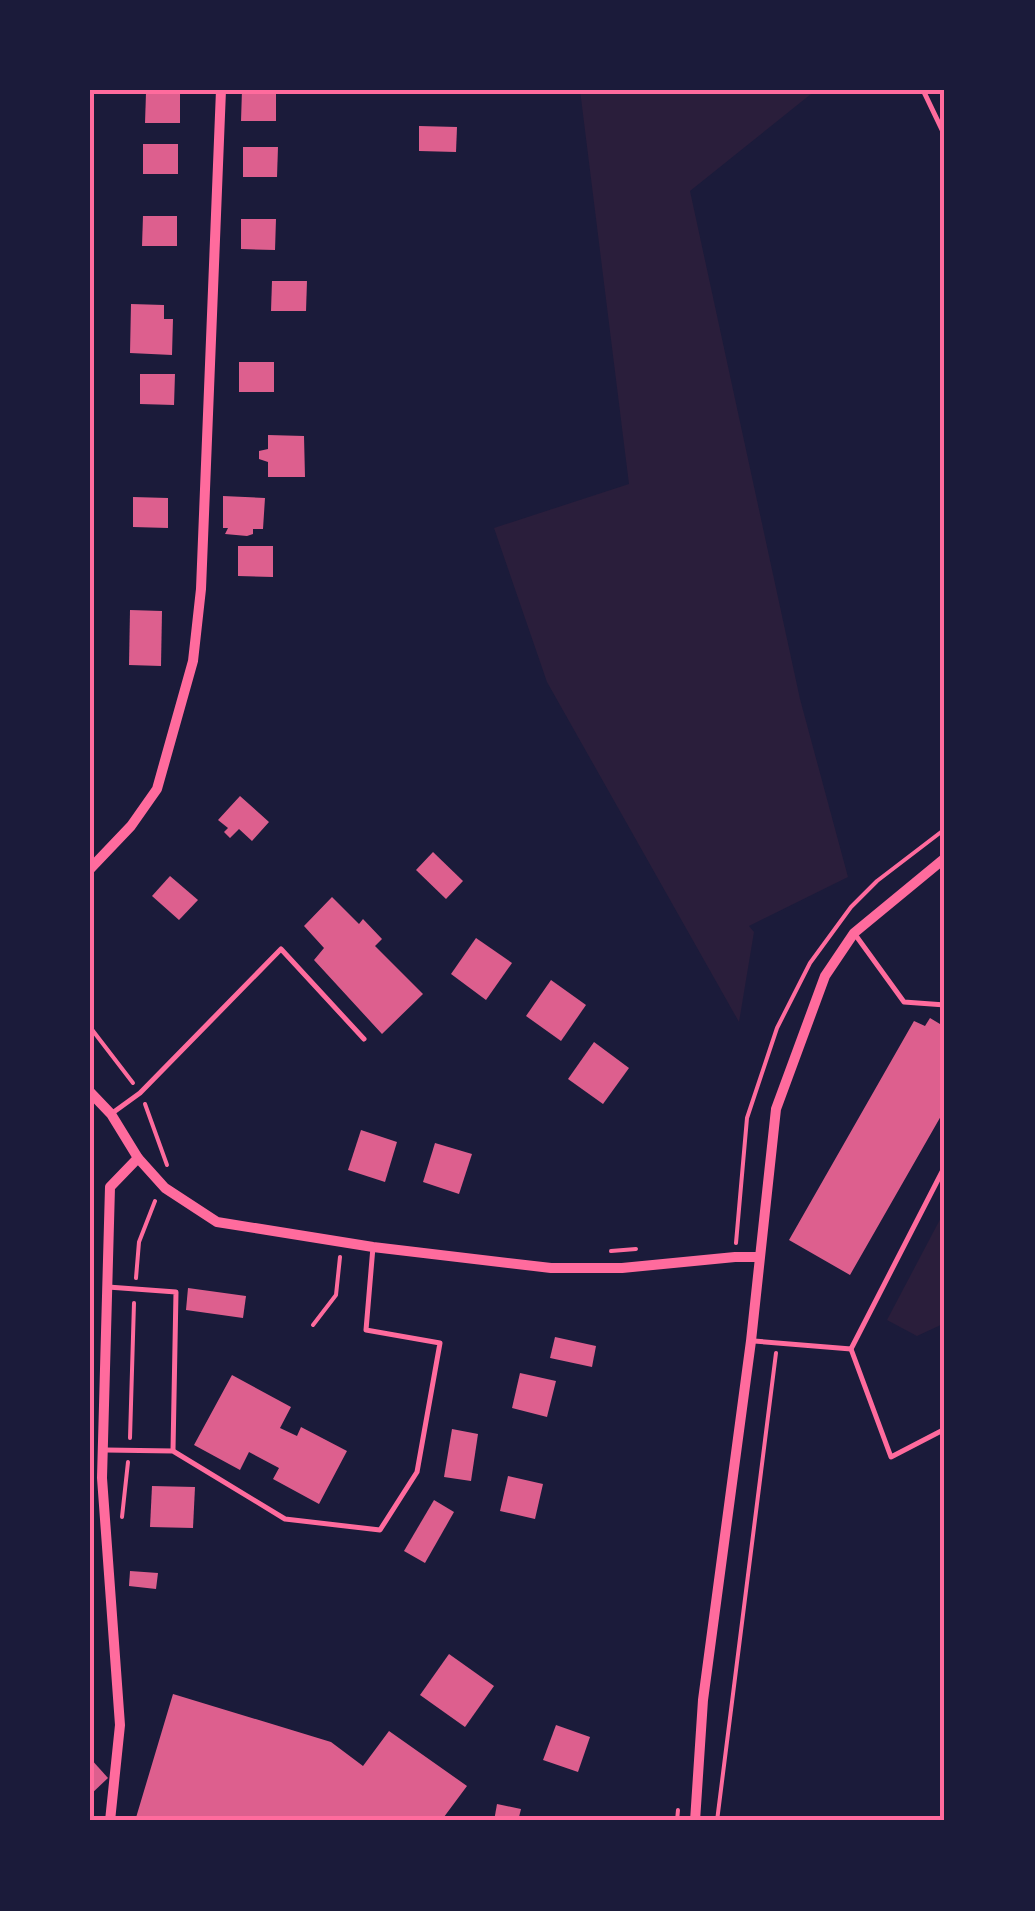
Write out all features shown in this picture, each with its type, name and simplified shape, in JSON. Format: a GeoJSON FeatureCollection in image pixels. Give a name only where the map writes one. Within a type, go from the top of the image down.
{"type":"FeatureCollection","features":[{"type":"Feature","properties":{"kind":"street"},"geometry":{"type":"LineString","coordinates":[[90,869],[131,826],[157,789],[193,661],[202,569],[222,90]]}},
{"type":"Feature","properties":{"kind":"street"},"geometry":{"type":"LineString","coordinates":[[696,1821],[703,1700],[751,1341],[776,1109],[825,976],[854,933],[945,858]]}},
{"type":"Feature","properties":{"kind":"street"},"geometry":{"type":"LineString","coordinates":[[90,1092],[111,1114],[138,1158],[165,1188],[217,1222],[373,1247],[551,1268],[622,1268],[735,1256],[758,1258]]}},
{"type":"Feature","properties":{"kind":"street"},"geometry":{"type":"LineString","coordinates":[[110,1821],[120,1725],[102,1478],[110,1186],[138,1158]]}},
{"type":"Feature","properties":{"kind":"lane"},"geometry":{"type":"LineString","coordinates":[[923,90],[945,136]]}},
{"type":"Feature","properties":{"kind":"lane"},"geometry":{"type":"LineString","coordinates":[[854,933],[904,1002],[945,1004]]}},
{"type":"Feature","properties":{"kind":"lane"},"geometry":{"type":"LineString","coordinates":[[111,1114],[140,1093],[281,948],[364,1039]]}},
{"type":"Feature","properties":{"kind":"lane"},"geometry":{"type":"LineString","coordinates":[[945,1166],[851,1349],[891,1457],[945,1429]]}},
{"type":"Feature","properties":{"kind":"lane"},"geometry":{"type":"LineString","coordinates":[[103,1450],[173,1451],[285,1519],[380,1530],[416,1472],[440,1343],[366,1330],[373,1247]]}},
{"type":"Feature","properties":{"kind":"lane"},"geometry":{"type":"LineString","coordinates":[[108,1287],[176,1292],[173,1451]]}},
{"type":"Feature","properties":{"kind":"lane"},"geometry":{"type":"LineString","coordinates":[[751,1341],[851,1349]]}},
{"type":"Feature","properties":{"kind":"path"},"geometry":{"type":"LineString","coordinates":[[122,1517],[130,1450],[139,1242],[153,1204],[165,1188]]}},
{"type":"Feature","properties":{"kind":"path"},"geometry":{"type":"LineString","coordinates":[[313,1325],[336,1295],[342,1242]]}},
{"type":"Feature","properties":{"kind":"path"},"geometry":{"type":"LineString","coordinates":[[606,1251],[644,1248]]}},
{"type":"Feature","properties":{"kind":"path"},"geometry":{"type":"LineString","coordinates":[[716,1821],[777,1343]]}},
{"type":"Feature","properties":{"kind":"shaded area"},"geometry":{"type":"Polygon","coordinates":[[[580,90],[816,90],[690,191],[800,699],[848,877],[749,926],[754,932],[739,1022],[547,682],[494,528],[629,484],[580,90]]]}},
{"type":"Feature","properties":{"kind":"shaded area"},"geometry":{"type":"Polygon","coordinates":[[[945,1210],[945,1323],[917,1336],[887,1320],[945,1210]]]}},
{"type":"Feature","properties":{"kind":"building"},"geometry":{"type":"Polygon","coordinates":[[[242,90],[276,91],[276,121],[241,121],[242,90]]]}},
{"type":"Feature","properties":{"kind":"building"},"geometry":{"type":"Polygon","coordinates":[[[146,93],[180,93],[180,123],[145,123],[146,93]]]}},
{"type":"Feature","properties":{"kind":"building"},"geometry":{"type":"Polygon","coordinates":[[[419,126],[457,127],[456,152],[419,151],[419,126]]]}},
{"type":"Feature","properties":{"kind":"building"},"geometry":{"type":"Polygon","coordinates":[[[143,144],[178,144],[178,174],[143,174],[143,144]]]}},
{"type":"Feature","properties":{"kind":"building"},"geometry":{"type":"Polygon","coordinates":[[[243,147],[278,147],[277,177],[243,177],[243,147]]]}},
{"type":"Feature","properties":{"kind":"building"},"geometry":{"type":"Polygon","coordinates":[[[143,216],[177,216],[177,246],[142,246],[143,216]]]}},
{"type":"Feature","properties":{"kind":"building"},"geometry":{"type":"Polygon","coordinates":[[[241,219],[276,219],[275,250],[241,249],[241,219]]]}},
{"type":"Feature","properties":{"kind":"building"},"geometry":{"type":"Polygon","coordinates":[[[272,281],[307,281],[306,311],[271,311],[272,281]]]}},
{"type":"Feature","properties":{"kind":"building"},"geometry":{"type":"Polygon","coordinates":[[[131,304],[164,305],[164,319],[173,319],[172,355],[130,353],[131,304]]]}},
{"type":"Feature","properties":{"kind":"building"},"geometry":{"type":"Polygon","coordinates":[[[239,362],[274,362],[274,392],[239,392],[239,362]]]}},
{"type":"Feature","properties":{"kind":"building"},"geometry":{"type":"Polygon","coordinates":[[[140,374],[175,374],[174,405],[140,404],[140,374]]]}},
{"type":"Feature","properties":{"kind":"building"},"geometry":{"type":"Polygon","coordinates":[[[268,435],[304,436],[305,477],[268,477],[268,462],[259,459],[259,451],[268,449],[268,435]]]}},
{"type":"Feature","properties":{"kind":"building"},"geometry":{"type":"Polygon","coordinates":[[[223,496],[265,498],[263,529],[253,529],[253,534],[247,536],[225,534],[228,528],[223,528],[223,496]]]}},
{"type":"Feature","properties":{"kind":"building"},"geometry":{"type":"Polygon","coordinates":[[[133,497],[168,498],[168,528],[133,527],[133,497]]]}},
{"type":"Feature","properties":{"kind":"building"},"geometry":{"type":"Polygon","coordinates":[[[238,546],[273,546],[273,577],[238,576],[238,546]]]}},
{"type":"Feature","properties":{"kind":"building"},"geometry":{"type":"Polygon","coordinates":[[[130,610],[162,611],[161,666],[129,665],[130,610]]]}},
{"type":"Feature","properties":{"kind":"building"},"geometry":{"type":"Polygon","coordinates":[[[240,796],[269,822],[252,841],[239,829],[230,838],[224,832],[228,828],[218,820],[240,796]]]}},
{"type":"Feature","properties":{"kind":"building"},"geometry":{"type":"Polygon","coordinates":[[[433,852],[463,881],[446,899],[416,870],[433,852]]]}},
{"type":"Feature","properties":{"kind":"building"},"geometry":{"type":"Polygon","coordinates":[[[170,876],[198,900],[179,920],[152,896],[170,876]]]}},
{"type":"Feature","properties":{"kind":"building"},"geometry":{"type":"Polygon","coordinates":[[[332,897],[359,924],[363,919],[382,939],[375,946],[423,994],[382,1034],[314,960],[324,948],[304,926],[332,897]]]}},
{"type":"Feature","properties":{"kind":"building"},"geometry":{"type":"Polygon","coordinates":[[[476,938],[512,963],[486,1000],[451,974],[476,938]]]}},
{"type":"Feature","properties":{"kind":"building"},"geometry":{"type":"Polygon","coordinates":[[[551,980],[586,1005],[561,1041],[526,1016],[551,980]]]}},
{"type":"Feature","properties":{"kind":"building"},"geometry":{"type":"Polygon","coordinates":[[[930,1018],[945,1027],[945,1109],[850,1275],[789,1240],[914,1021],[925,1026],[930,1018]]]}},
{"type":"Feature","properties":{"kind":"building"},"geometry":{"type":"Polygon","coordinates":[[[594,1042],[629,1068],[603,1104],[568,1079],[594,1042]]]}},
{"type":"Feature","properties":{"kind":"building"},"geometry":{"type":"Polygon","coordinates":[[[361,1130],[397,1142],[385,1182],[348,1170],[361,1130]]]}},
{"type":"Feature","properties":{"kind":"building"},"geometry":{"type":"Polygon","coordinates":[[[435,1143],[472,1154],[459,1194],[423,1182],[435,1143]]]}},
{"type":"Feature","properties":{"kind":"building"},"geometry":{"type":"Polygon","coordinates":[[[188,1288],[246,1296],[243,1318],[186,1310],[188,1288]]]}},
{"type":"Feature","properties":{"kind":"building"},"geometry":{"type":"Polygon","coordinates":[[[555,1337],[596,1346],[592,1367],[550,1358],[555,1337]]]}},
{"type":"Feature","properties":{"kind":"building"},"geometry":{"type":"Polygon","coordinates":[[[520,1373],[556,1381],[547,1417],[512,1408],[520,1373]]]}},
{"type":"Feature","properties":{"kind":"building"},"geometry":{"type":"Polygon","coordinates":[[[232,1375],[291,1407],[280,1428],[297,1436],[301,1427],[347,1451],[319,1504],[273,1479],[279,1468],[249,1452],[240,1470],[194,1445],[232,1375]]]}},
{"type":"Feature","properties":{"kind":"building"},"geometry":{"type":"Polygon","coordinates":[[[452,1429],[478,1434],[471,1481],[444,1477],[452,1429]]]}},
{"type":"Feature","properties":{"kind":"building"},"geometry":{"type":"Polygon","coordinates":[[[508,1476],[543,1484],[535,1519],[500,1511],[508,1476]]]}},
{"type":"Feature","properties":{"kind":"building"},"geometry":{"type":"Polygon","coordinates":[[[152,1486],[195,1487],[193,1528],[150,1527],[152,1486]]]}},
{"type":"Feature","properties":{"kind":"building"},"geometry":{"type":"Polygon","coordinates":[[[434,1500],[454,1512],[425,1563],[404,1551],[434,1500]]]}},
{"type":"Feature","properties":{"kind":"building"},"geometry":{"type":"Polygon","coordinates":[[[130,1571],[158,1573],[156,1589],[129,1586],[130,1571]]]}},
{"type":"Feature","properties":{"kind":"building"},"geometry":{"type":"Polygon","coordinates":[[[449,1654],[494,1686],[465,1727],[420,1695],[449,1654]]]}},
{"type":"Feature","properties":{"kind":"building"},"geometry":{"type":"Polygon","coordinates":[[[173,1694],[331,1742],[363,1766],[389,1731],[467,1786],[441,1821],[135,1821],[173,1694]]]}},
{"type":"Feature","properties":{"kind":"building"},"geometry":{"type":"Polygon","coordinates":[[[556,1725],[590,1737],[578,1772],[543,1760],[556,1725]]]}},
{"type":"Feature","properties":{"kind":"building"},"geometry":{"type":"Polygon","coordinates":[[[90,1758],[108,1778],[90,1795],[90,1758]]]}},
{"type":"Feature","properties":{"kind":"building"},"geometry":{"type":"Polygon","coordinates":[[[497,1804],[521,1809],[518,1821],[494,1821],[497,1804]]]}}]}
